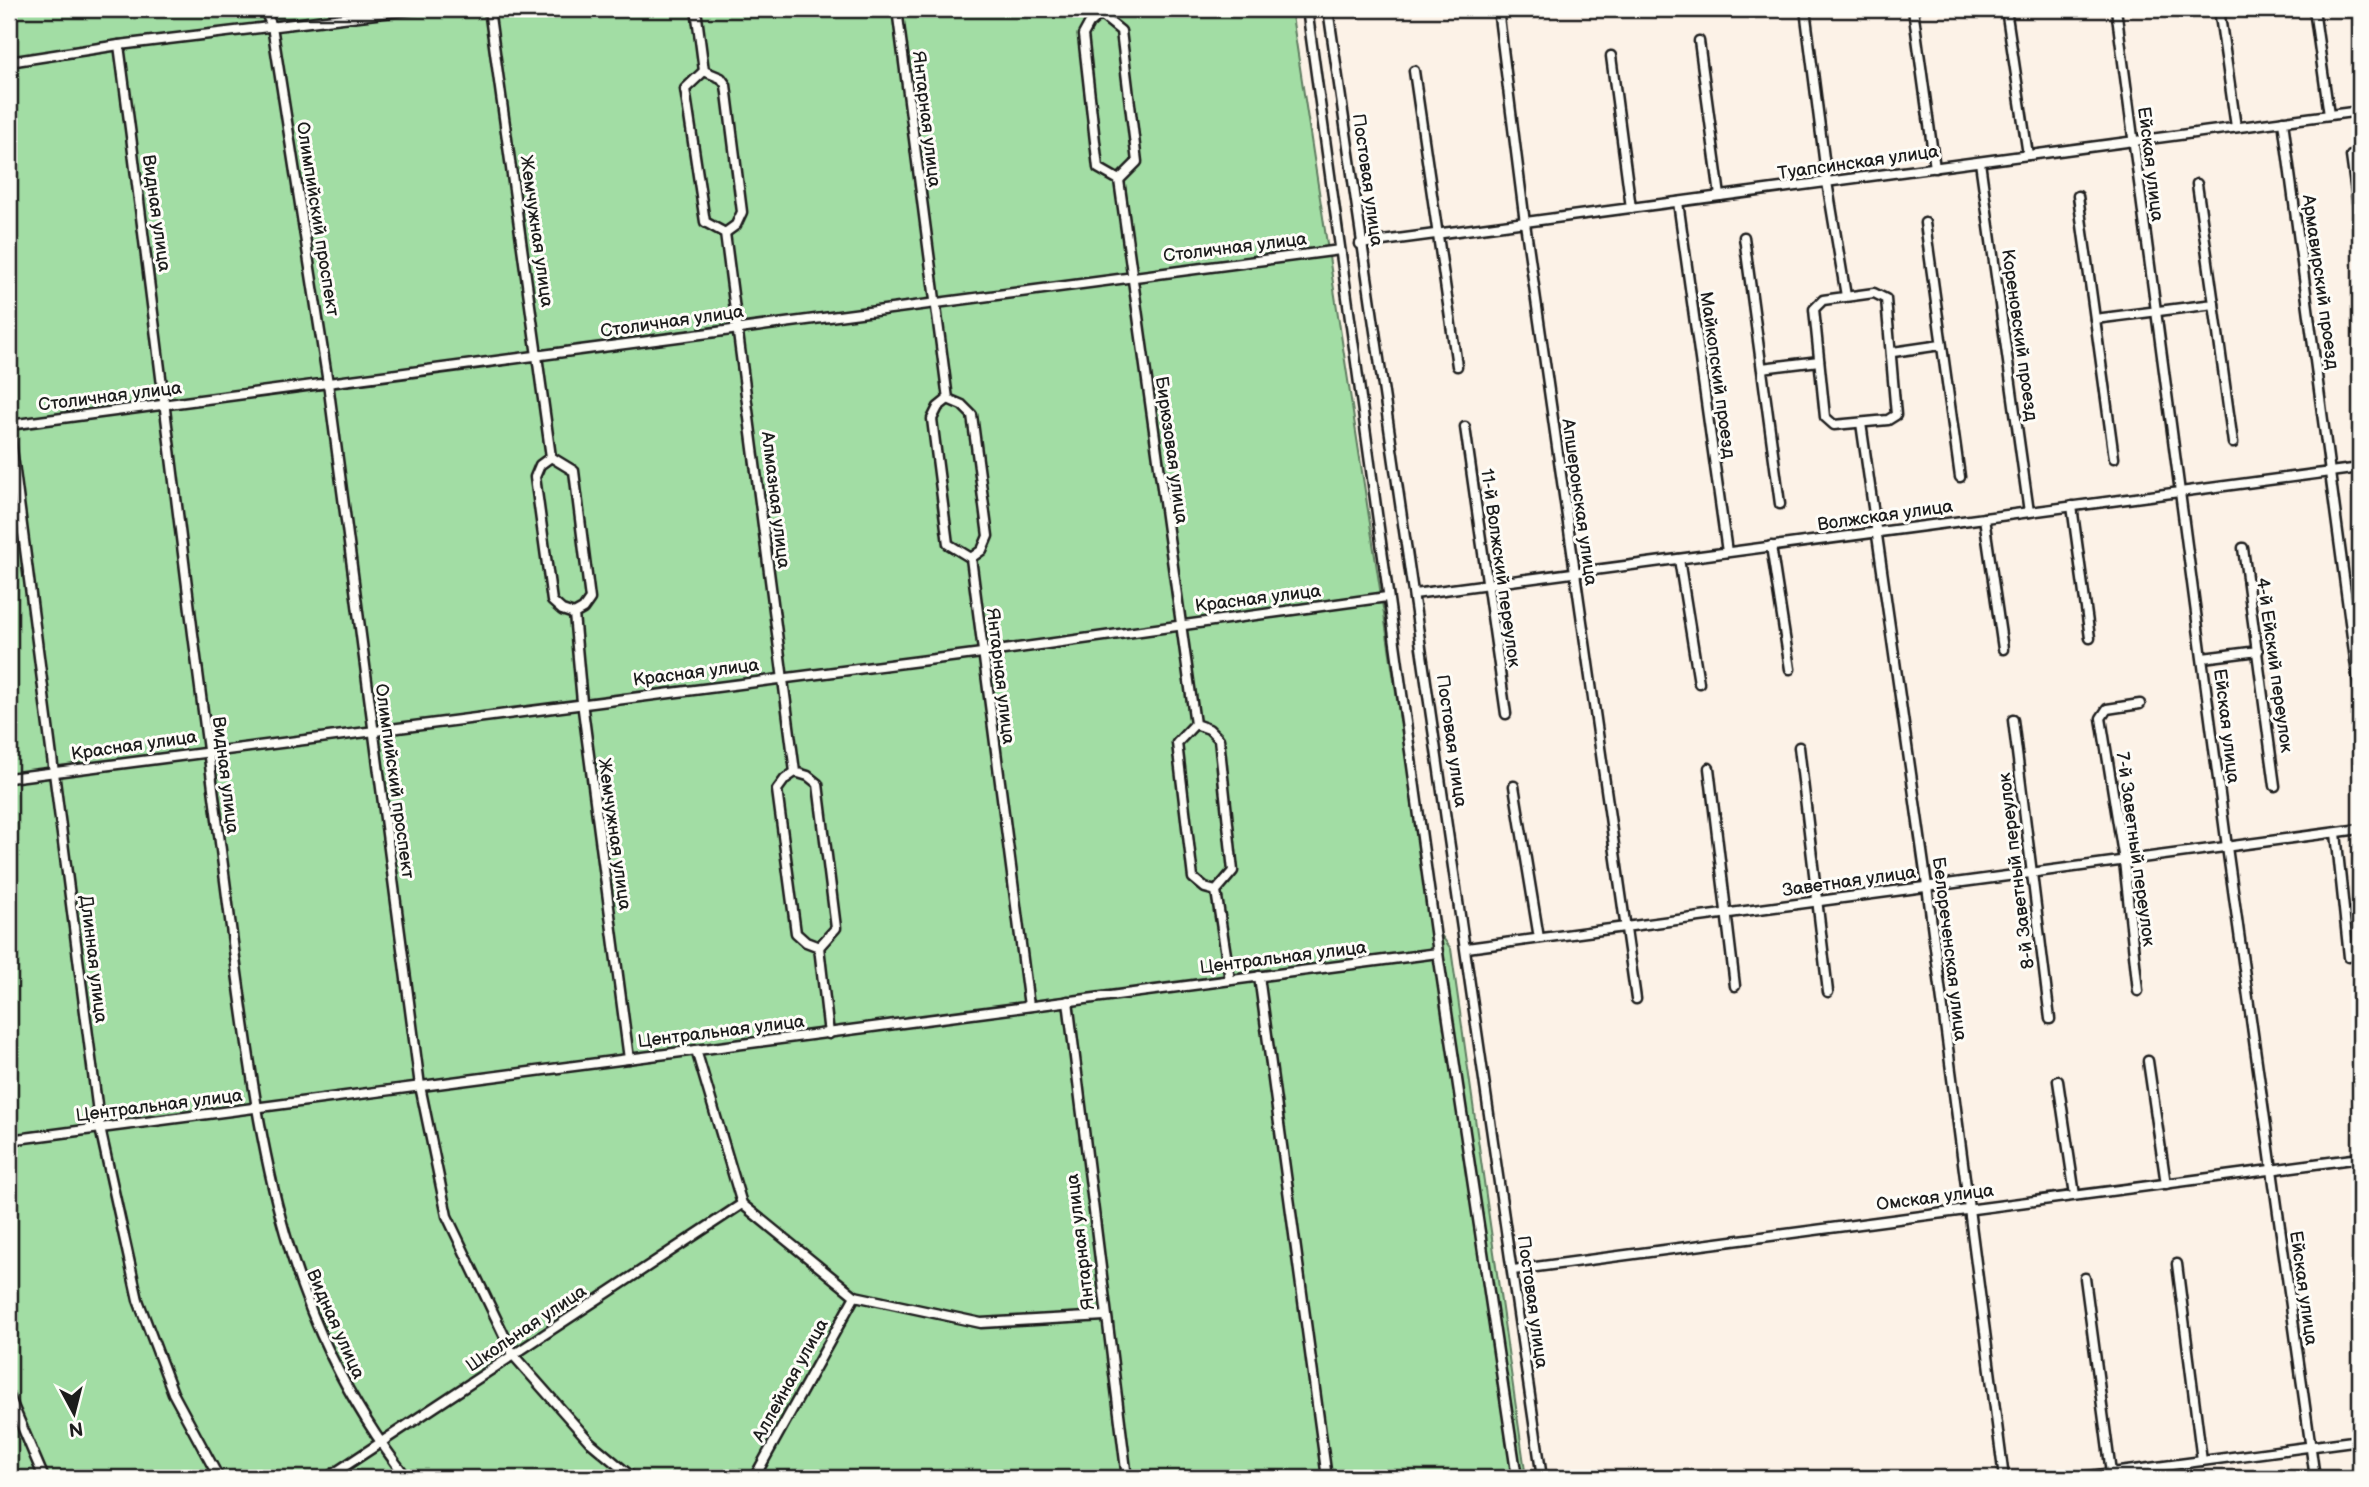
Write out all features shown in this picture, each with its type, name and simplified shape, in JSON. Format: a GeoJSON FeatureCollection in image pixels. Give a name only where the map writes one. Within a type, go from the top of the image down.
{"type":"FeatureCollection","features":[{"type":"Feature","properties":{"kind":"street","name":"Олимпийский проспект"},"geometry":{"type":"LineString","coordinates":[[264,9],[272,26],[328,383],[420,1086],[447,1216],[514,1356],[590,1442],[633,1478]]}},
{"type":"Feature","properties":{"kind":"street"},"geometry":{"type":"LineString","coordinates":[[9,62],[119,45],[417,9]]}},
{"type":"Feature","properties":{"kind":"street","name":"Жемчужная улица"},"geometry":{"type":"LineString","coordinates":[[489,9],[551,457]]}},
{"type":"Feature","properties":{"kind":"street"},"geometry":{"type":"LineString","coordinates":[[695,9],[704,71]]}},
{"type":"Feature","properties":{"kind":"street","name":"Янтарная улица"},"geometry":{"type":"LineString","coordinates":[[897,9],[948,399]]}},
{"type":"Feature","properties":{"kind":"street","name":"Постовая улица"},"geometry":{"type":"LineString","coordinates":[[1307,9],[1387,597],[1517,1478]]}},
{"type":"Feature","properties":{"kind":"street","name":"Постовая улица"},"geometry":{"type":"LineString","coordinates":[[1328,9],[1360,244],[1467,948],[1542,1478]]}},
{"type":"Feature","properties":{"kind":"street","name":"Апшеронская улица"},"geometry":{"type":"LineString","coordinates":[[1497,9],[1574,573],[1636,999]]}},
{"type":"Feature","properties":{"kind":"street"},"geometry":{"type":"LineString","coordinates":[[1805,9],[1827,182],[1846,296]]}},
{"type":"Feature","properties":{"kind":"street"},"geometry":{"type":"LineString","coordinates":[[1913,9],[1935,168]]}},
{"type":"Feature","properties":{"kind":"street"},"geometry":{"type":"LineString","coordinates":[[2006,9],[2028,155]]}},
{"type":"Feature","properties":{"kind":"street","name":"Ейская улица"},"geometry":{"type":"LineString","coordinates":[[2116,9],[2154,311],[2315,1478]]}},
{"type":"Feature","properties":{"kind":"street"},"geometry":{"type":"LineString","coordinates":[[2219,9],[2236,127]]}},
{"type":"Feature","properties":{"kind":"street"},"geometry":{"type":"LineString","coordinates":[[2314,9],[2329,115]]}},
{"type":"Feature","properties":{"kind":"street"},"geometry":{"type":"LineString","coordinates":[[1100,12],[1121,31],[1137,162],[1119,180],[1098,168],[1083,35],[1100,12]]}},
{"type":"Feature","properties":{"kind":"street"},"geometry":{"type":"LineString","coordinates":[[1699,41],[1720,196]]}},
{"type":"Feature","properties":{"kind":"street","name":"Видная улица"},"geometry":{"type":"LineString","coordinates":[[119,45],[166,405],[207,752],[255,1108],[288,1252],[310,1314],[342,1380],[380,1444],[407,1478]]}},
{"type":"Feature","properties":{"kind":"street"},"geometry":{"type":"LineString","coordinates":[[1611,56],[1631,208]]}},
{"type":"Feature","properties":{"kind":"street"},"geometry":{"type":"LineString","coordinates":[[704,71],[721,78],[726,85],[740,199],[739,220],[724,233],[705,222],[685,89],[704,71]]}},
{"type":"Feature","properties":{"kind":"street"},"geometry":{"type":"LineString","coordinates":[[1414,71],[1457,366]]}},
{"type":"Feature","properties":{"kind":"street","name":"Туапсинская улица"},"geometry":{"type":"LineString","coordinates":[[1360,244],[2360,111]]}},
{"type":"Feature","properties":{"kind":"street","name":"Армавирский проезд"},"geometry":{"type":"LineString","coordinates":[[2283,121],[2360,697]]}},
{"type":"Feature","properties":{"kind":"street"},"geometry":{"type":"LineString","coordinates":[[2351,156],[2360,223]]}},
{"type":"Feature","properties":{"kind":"street","name":"Кореновский проезд"},"geometry":{"type":"LineString","coordinates":[[1980,162],[2029,512]]}},
{"type":"Feature","properties":{"kind":"street","name":"Бирюзовая улица"},"geometry":{"type":"LineString","coordinates":[[1119,180],[1195,724]]}},
{"type":"Feature","properties":{"kind":"street"},"geometry":{"type":"LineString","coordinates":[[2197,184],[2233,443]]}},
{"type":"Feature","properties":{"kind":"street"},"geometry":{"type":"LineString","coordinates":[[2078,196],[2114,458]]}},
{"type":"Feature","properties":{"kind":"street","name":"Майкопский проезд"},"geometry":{"type":"LineString","coordinates":[[1678,202],[1727,552]]}},
{"type":"Feature","properties":{"kind":"street"},"geometry":{"type":"LineString","coordinates":[[1925,223],[1960,477]]}},
{"type":"Feature","properties":{"kind":"street","name":"Алмазная улица"},"geometry":{"type":"LineString","coordinates":[[724,233],[795,772]]}},
{"type":"Feature","properties":{"kind":"street"},"geometry":{"type":"LineString","coordinates":[[1744,237],[1780,504]]}},
{"type":"Feature","properties":{"kind":"street","name":"Столичная улица"},"geometry":{"type":"LineString","coordinates":[[9,425],[935,301],[1340,250]]}},
{"type":"Feature","properties":{"kind":"street"},"geometry":{"type":"LineString","coordinates":[[1874,293],[1886,299],[1893,352],[1896,415],[1888,420],[1838,426],[1825,417],[1814,309],[1823,300],[1846,296],[1874,293]]}},
{"type":"Feature","properties":{"kind":"street"},"geometry":{"type":"LineString","coordinates":[[2095,319],[2214,304]]}},
{"type":"Feature","properties":{"kind":"street"},"geometry":{"type":"LineString","coordinates":[[1893,352],[1941,345]]}},
{"type":"Feature","properties":{"kind":"street"},"geometry":{"type":"LineString","coordinates":[[1762,368],[1819,362]]}},
{"type":"Feature","properties":{"kind":"street"},"geometry":{"type":"LineString","coordinates":[[948,399],[962,405],[972,415],[988,536],[982,550],[971,558],[948,544],[932,419],[938,407],[948,399]]}},
{"type":"Feature","properties":{"kind":"street","name":"Белореченская улица"},"geometry":{"type":"LineString","coordinates":[[1861,424],[1927,886],[1966,1209],[2004,1478]]}},
{"type":"Feature","properties":{"kind":"street","name":"Длинная улица"},"geometry":{"type":"LineString","coordinates":[[9,425],[100,1128],[138,1300],[173,1393],[219,1478]]}},
{"type":"Feature","properties":{"kind":"street","name":"11-й Волжский переулок"},"geometry":{"type":"LineString","coordinates":[[1465,427],[1506,714]]}},
{"type":"Feature","properties":{"kind":"street"},"geometry":{"type":"LineString","coordinates":[[551,457],[574,471],[590,598],[583,609],[574,614],[562,610],[552,601],[535,477],[540,465],[551,457]]}},
{"type":"Feature","properties":{"kind":"street","name":"Волжская улица"},"geometry":{"type":"LineString","coordinates":[[1414,594],[2360,468]]}},
{"type":"Feature","properties":{"kind":"street"},"geometry":{"type":"LineString","coordinates":[[2072,506],[2090,638]]}},
{"type":"Feature","properties":{"kind":"street"},"geometry":{"type":"LineString","coordinates":[[1984,518],[2003,649]]}},
{"type":"Feature","properties":{"kind":"street"},"geometry":{"type":"LineString","coordinates":[[1771,546],[1790,669]]}},
{"type":"Feature","properties":{"kind":"street","name":"4-й Ейский переулок"},"geometry":{"type":"LineString","coordinates":[[2244,548],[2275,786]]}},
{"type":"Feature","properties":{"kind":"street","name":"Янтарная улица"},"geometry":{"type":"LineString","coordinates":[[971,558],[1029,1006]]}},
{"type":"Feature","properties":{"kind":"street"},"geometry":{"type":"LineString","coordinates":[[1679,559],[1699,683]]}},
{"type":"Feature","properties":{"kind":"street","name":"Красная улица"},"geometry":{"type":"LineString","coordinates":[[9,778],[782,676],[982,653],[1387,597]]}},
{"type":"Feature","properties":{"kind":"street","name":"Жемчужная улица"},"geometry":{"type":"LineString","coordinates":[[574,614],[582,702],[629,1059]]}},
{"type":"Feature","properties":{"kind":"street"},"geometry":{"type":"LineString","coordinates":[[2203,658],[2258,651]]}},
{"type":"Feature","properties":{"kind":"street","name":"7-й Заветный переулок"},"geometry":{"type":"LineString","coordinates":[[2138,991],[2124,860],[2102,712],[2140,704]]}},
{"type":"Feature","properties":{"kind":"street","name":"8-й Заветный переулок"},"geometry":{"type":"LineString","coordinates":[[2013,720],[2050,1018]]}},
{"type":"Feature","properties":{"kind":"street"},"geometry":{"type":"LineString","coordinates":[[1216,891],[1205,888],[1193,878],[1191,864],[1177,743],[1195,724],[1209,729],[1219,739],[1233,871],[1216,891],[1230,980]]}},
{"type":"Feature","properties":{"kind":"street"},"geometry":{"type":"LineString","coordinates":[[1799,747],[1828,992]]}},
{"type":"Feature","properties":{"kind":"street"},"geometry":{"type":"LineString","coordinates":[[1709,768],[1734,986]]}},
{"type":"Feature","properties":{"kind":"street"},"geometry":{"type":"LineString","coordinates":[[819,947],[806,942],[796,933],[777,790],[795,772],[808,776],[818,784],[836,928],[819,947],[829,1034]]}},
{"type":"Feature","properties":{"kind":"street"},"geometry":{"type":"LineString","coordinates":[[1514,786],[1539,937]]}},
{"type":"Feature","properties":{"kind":"street","name":"Заветная улица"},"geometry":{"type":"LineString","coordinates":[[1467,948],[2360,829]]}},
{"type":"Feature","properties":{"kind":"street"},"geometry":{"type":"LineString","coordinates":[[2336,833],[2350,957]]}},
{"type":"Feature","properties":{"kind":"street","name":"Центральная улица"},"geometry":{"type":"LineString","coordinates":[[9,1140],[1438,953]]}},
{"type":"Feature","properties":{"kind":"street"},"geometry":{"type":"LineString","coordinates":[[1259,976],[1327,1478]]}},
{"type":"Feature","properties":{"kind":"street","name":"Янтарная улица"},"geometry":{"type":"LineString","coordinates":[[1068,1001],[1127,1478]]}},
{"type":"Feature","properties":{"kind":"street"},"geometry":{"type":"LineString","coordinates":[[696,1050],[742,1203],[855,1296],[981,1323],[1105,1316]]}},
{"type":"Feature","properties":{"kind":"street"},"geometry":{"type":"LineString","coordinates":[[2148,1061],[2166,1184]]}},
{"type":"Feature","properties":{"kind":"street"},"geometry":{"type":"LineString","coordinates":[[2058,1081],[2075,1195]]}},
{"type":"Feature","properties":{"kind":"street","name":"Омская улица"},"geometry":{"type":"LineString","coordinates":[[1513,1270],[2360,1158]]}},
{"type":"Feature","properties":{"kind":"street","name":"Школьная улица"},"geometry":{"type":"LineString","coordinates":[[327,1478],[742,1203]]}},
{"type":"Feature","properties":{"kind":"street"},"geometry":{"type":"LineString","coordinates":[[2177,1264],[2202,1461]]}},
{"type":"Feature","properties":{"kind":"street"},"geometry":{"type":"LineString","coordinates":[[2085,1278],[2111,1473]]}},
{"type":"Feature","properties":{"kind":"street","name":"Аллейная улица"},"geometry":{"type":"LineString","coordinates":[[754,1478],[855,1296]]}},
{"type":"Feature","properties":{"kind":"street"},"geometry":{"type":"LineString","coordinates":[[9,1396],[44,1478]]}},
{"type":"Feature","properties":{"kind":"street"},"geometry":{"type":"LineString","coordinates":[[2074,1478],[2360,1440]]}},
{"type":"Feature","properties":{"kind":"green space"},"geometry":{"type":"Polygon","coordinates":[[[9,9],[1291,9],[1431,921],[1451,949],[1526,1478],[9,1478],[9,9]]]}}]}
